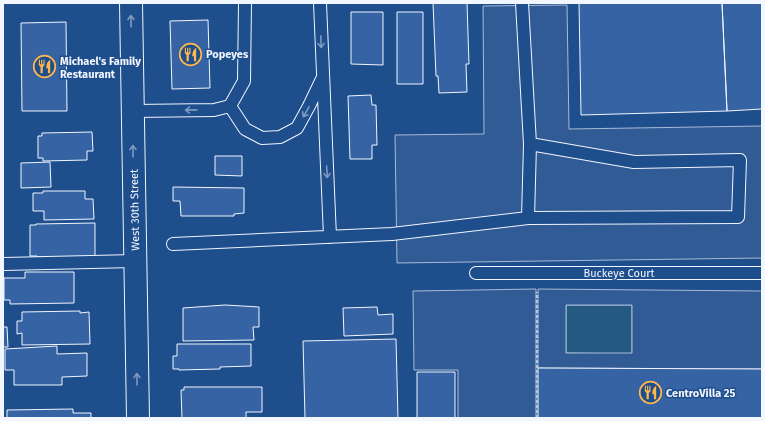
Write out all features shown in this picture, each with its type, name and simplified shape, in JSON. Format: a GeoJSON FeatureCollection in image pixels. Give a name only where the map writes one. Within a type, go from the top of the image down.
{"type":"FeatureCollection","features":[{"type":"Feature","properties":{"kind":"street","name":"West 30th Street"},"geometry":{"type":"LineString","coordinates":[[131,3],[138,418]]}},
{"type":"Feature","properties":{"kind":"lane"},"geometry":{"type":"LineString","coordinates":[[133,111],[214,110],[230,106],[244,81],[245,3]]}},
{"type":"Feature","properties":{"kind":"lane"},"geometry":{"type":"LineString","coordinates":[[320,3],[330,236]]}},
{"type":"Feature","properties":{"kind":"lane"},"geometry":{"type":"LineString","coordinates":[[522,3],[530,144],[528,218]]}},
{"type":"Feature","properties":{"kind":"lane"},"geometry":{"type":"LineString","coordinates":[[230,106],[245,130],[262,138],[280,137],[297,128],[322,77]]}},
{"type":"Feature","properties":{"kind":"lane"},"geometry":{"type":"LineString","coordinates":[[173,244],[392,234],[528,218],[738,217],[740,160],[634,162],[530,144]]}},
{"type":"Feature","properties":{"kind":"lane"},"geometry":{"type":"LineString","coordinates":[[3,264],[135,261]]}},
{"type":"Feature","properties":{"kind":"lane","name":"Buckeye Court"},"geometry":{"type":"LineString","coordinates":[[476,273],[762,273]]}},
{"type":"Feature","properties":{"kind":"path"},"geometry":{"type":"LineString","coordinates":[[537,287],[537,418]]}},
{"type":"Feature","properties":{"kind":"shaded area"},"geometry":{"type":"Polygon","coordinates":[[[567,5],[569,129],[762,126],[762,258],[397,263],[395,135],[484,134],[483,6],[567,5]]]}},
{"type":"Feature","properties":{"kind":"shaded area"},"geometry":{"type":"Polygon","coordinates":[[[536,289],[536,418],[458,418],[458,370],[414,370],[413,291],[536,289]]]}},
{"type":"Feature","properties":{"kind":"shaded area"},"geometry":{"type":"Polygon","coordinates":[[[538,289],[762,291],[762,369],[538,368],[538,289]],[[566,305],[566,353],[632,353],[632,305],[566,305]]]}},
{"type":"Feature","properties":{"kind":"shaded area"},"geometry":{"type":"Polygon","coordinates":[[[566,305],[632,305],[632,354],[566,353],[566,305]]]}},
{"type":"Feature","properties":{"kind":"building"},"geometry":{"type":"Polygon","coordinates":[[[433,3],[467,3],[469,64],[466,64],[467,92],[439,93],[438,76],[436,76],[433,3]]]}},
{"type":"Feature","properties":{"kind":"building"},"geometry":{"type":"Polygon","coordinates":[[[579,3],[722,3],[727,111],[581,115],[579,3]]]}},
{"type":"Feature","properties":{"kind":"building"},"geometry":{"type":"Polygon","coordinates":[[[722,3],[762,3],[762,109],[727,111],[722,3]]]}},
{"type":"Feature","properties":{"kind":"building"},"geometry":{"type":"Polygon","coordinates":[[[351,12],[383,12],[383,65],[351,64],[351,12]]]}},
{"type":"Feature","properties":{"kind":"building"},"geometry":{"type":"Polygon","coordinates":[[[397,12],[423,12],[423,84],[397,84],[397,12]]]}},
{"type":"Feature","properties":{"kind":"building","name":"Popeyes"},"geometry":{"type":"Polygon","coordinates":[[[208,20],[210,88],[172,89],[170,21],[208,20]]]}},
{"type":"Feature","properties":{"kind":"building","name":"Michael's Family Restaurant"},"geometry":{"type":"Polygon","coordinates":[[[66,22],[67,111],[22,111],[21,23],[66,22]]]}},
{"type":"Feature","properties":{"kind":"building"},"geometry":{"type":"Polygon","coordinates":[[[371,95],[372,105],[376,105],[377,145],[372,145],[372,159],[350,159],[348,96],[371,95]]]}},
{"type":"Feature","properties":{"kind":"building"},"geometry":{"type":"Polygon","coordinates":[[[92,132],[93,151],[87,151],[87,160],[43,161],[43,158],[38,158],[38,136],[42,136],[42,133],[92,132]]]}},
{"type":"Feature","properties":{"kind":"building"},"geometry":{"type":"Polygon","coordinates":[[[215,156],[242,156],[242,176],[215,175],[215,156]]]}},
{"type":"Feature","properties":{"kind":"building"},"geometry":{"type":"Polygon","coordinates":[[[50,162],[51,187],[21,188],[21,163],[50,162]]]}},
{"type":"Feature","properties":{"kind":"building"},"geometry":{"type":"Polygon","coordinates":[[[173,187],[244,188],[244,213],[234,214],[234,216],[181,216],[180,201],[173,201],[173,187]]]}},
{"type":"Feature","properties":{"kind":"building"},"geometry":{"type":"Polygon","coordinates":[[[43,191],[85,191],[85,199],[93,199],[94,219],[44,220],[44,211],[33,211],[33,193],[43,193],[43,191]]]}},
{"type":"Feature","properties":{"kind":"building"},"geometry":{"type":"Polygon","coordinates":[[[95,223],[95,257],[30,256],[30,225],[95,223]]]}},
{"type":"Feature","properties":{"kind":"building"},"geometry":{"type":"Polygon","coordinates":[[[25,272],[74,272],[74,303],[10,304],[10,300],[4,300],[4,278],[25,278],[25,272]]]}},
{"type":"Feature","properties":{"kind":"building"},"geometry":{"type":"Polygon","coordinates":[[[225,305],[259,307],[259,327],[253,327],[254,340],[183,341],[183,308],[225,305]]]}},
{"type":"Feature","properties":{"kind":"building"},"geometry":{"type":"Polygon","coordinates":[[[377,307],[378,315],[393,314],[393,334],[344,336],[343,308],[377,307]]]}},
{"type":"Feature","properties":{"kind":"building"},"geometry":{"type":"Polygon","coordinates":[[[80,311],[80,313],[89,312],[90,344],[22,345],[22,333],[17,334],[17,321],[22,321],[22,312],[80,311]]]}},
{"type":"Feature","properties":{"kind":"building"},"geometry":{"type":"Polygon","coordinates":[[[3,327],[7,327],[8,347],[3,347],[3,327]]]}},
{"type":"Feature","properties":{"kind":"building"},"geometry":{"type":"Polygon","coordinates":[[[396,339],[398,418],[305,418],[303,341],[396,339]]]}},
{"type":"Feature","properties":{"kind":"building"},"geometry":{"type":"Polygon","coordinates":[[[177,344],[251,344],[251,366],[220,367],[220,369],[173,369],[173,356],[177,356],[177,344]]]}},
{"type":"Feature","properties":{"kind":"building"},"geometry":{"type":"Polygon","coordinates":[[[57,346],[57,354],[87,353],[87,376],[62,377],[62,385],[14,385],[14,370],[5,370],[5,349],[57,346]]]}},
{"type":"Feature","properties":{"kind":"building","name":"CentroVilla 25"},"geometry":{"type":"Polygon","coordinates":[[[538,368],[762,369],[762,418],[538,418],[538,368]]]}},
{"type":"Feature","properties":{"kind":"building"},"geometry":{"type":"Polygon","coordinates":[[[417,372],[455,372],[455,418],[417,418],[417,372]]]}},
{"type":"Feature","properties":{"kind":"building"},"geometry":{"type":"Polygon","coordinates":[[[184,387],[262,387],[262,412],[246,412],[246,418],[182,418],[181,390],[184,390],[184,387]]]}},
{"type":"Feature","properties":{"kind":"building"},"geometry":{"type":"Polygon","coordinates":[[[73,409],[73,413],[91,413],[91,418],[7,418],[7,410],[73,409]]]}},
{"type":"Feature","properties":{"kind":"place","name":"Popeyes"},"geometry":{"type":"Point","coordinates":[190,54]}},
{"type":"Feature","properties":{"kind":"place","name":"Michael's Family Restaurant"},"geometry":{"type":"Point","coordinates":[44,67]}},
{"type":"Feature","properties":{"kind":"place","name":"CentroVilla 25"},"geometry":{"type":"Point","coordinates":[650,393]}}]}
